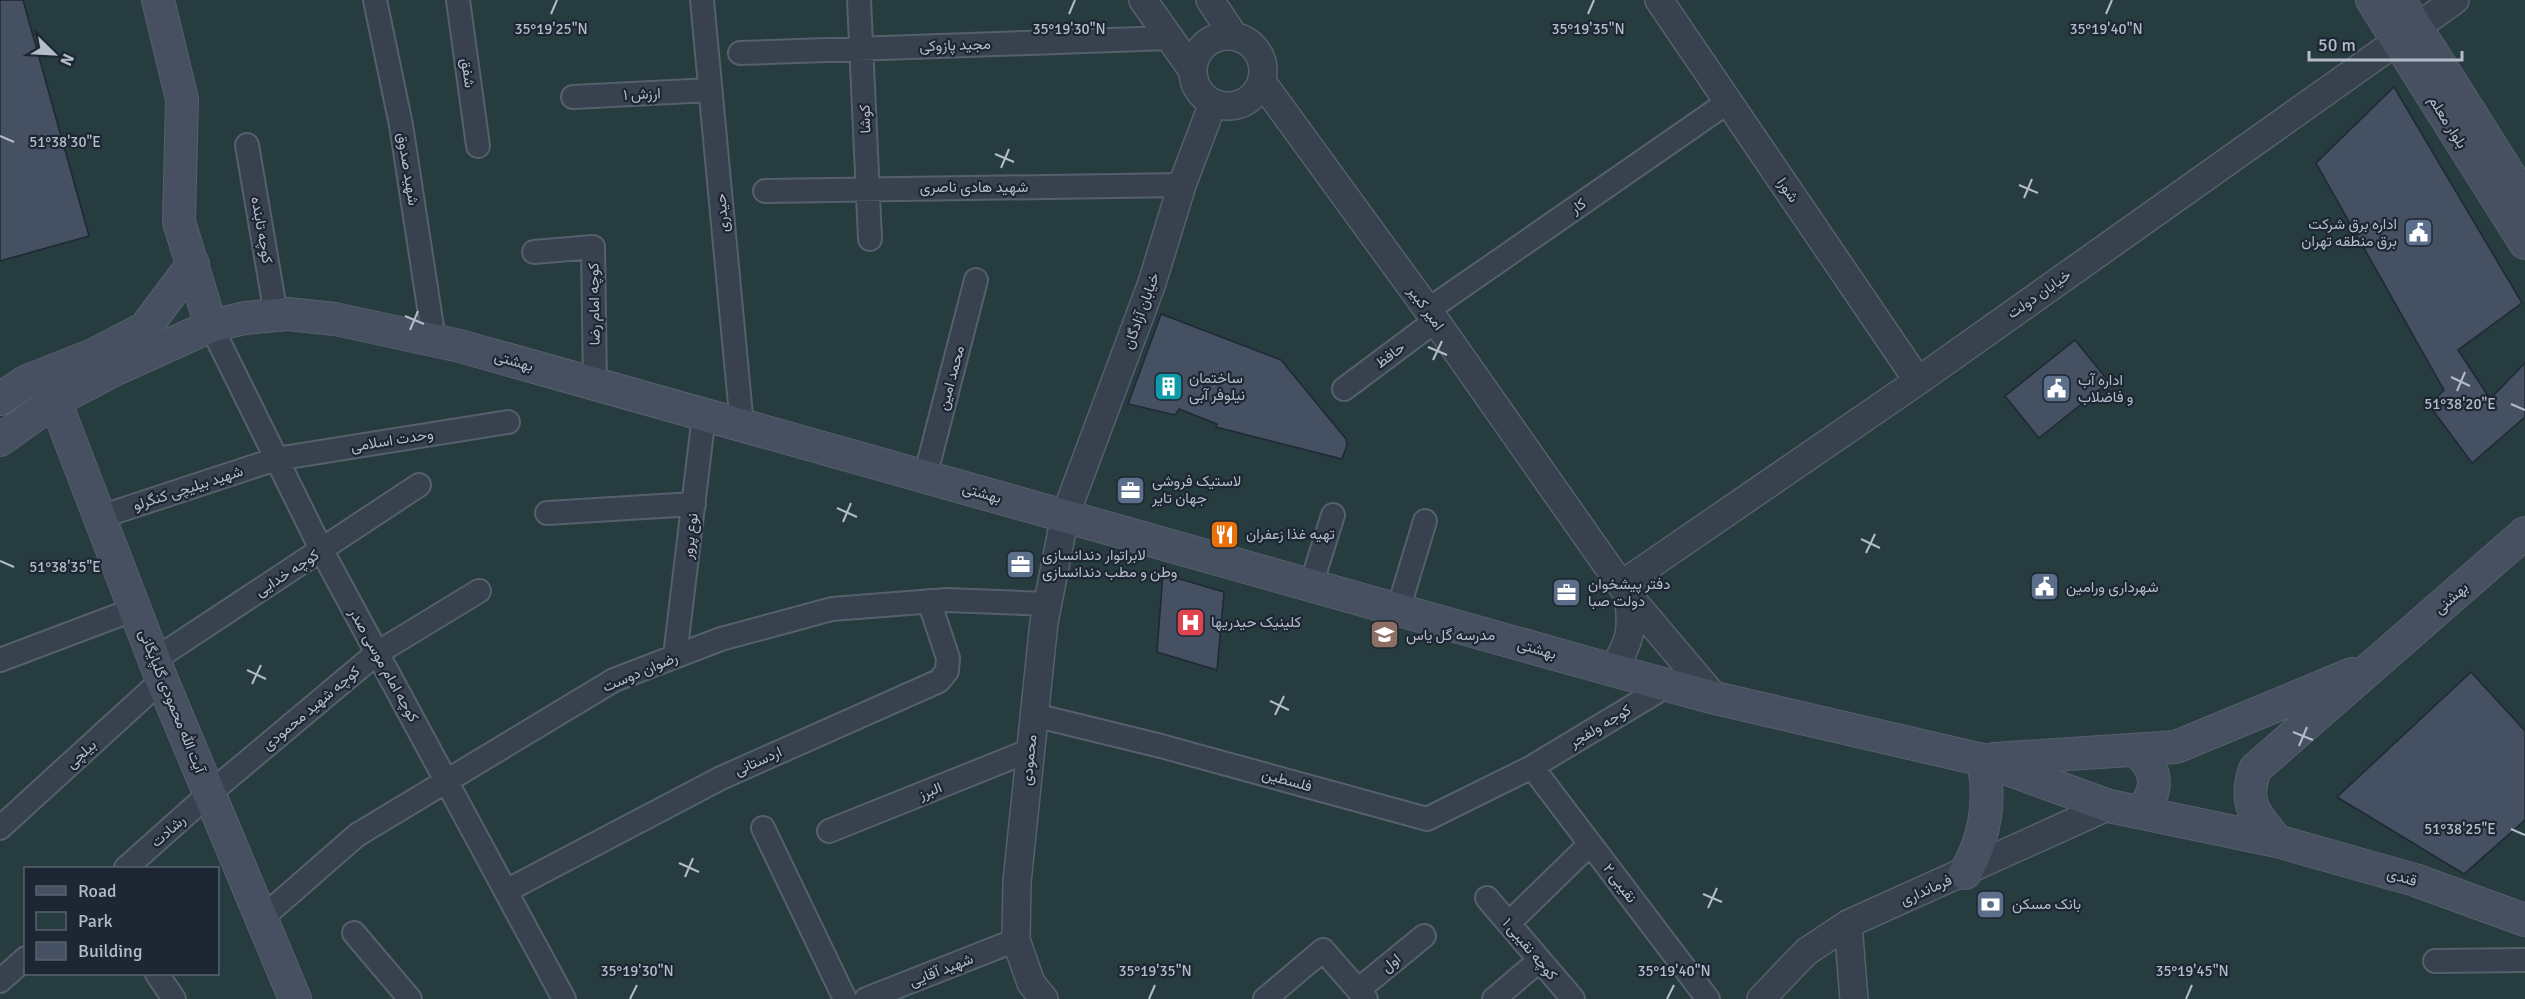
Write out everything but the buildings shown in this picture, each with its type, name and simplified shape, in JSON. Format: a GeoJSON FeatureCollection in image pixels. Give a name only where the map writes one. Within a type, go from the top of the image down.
{"type":"FeatureCollection","features":[{"type":"Feature","properties":{"kind":"main road"},"geometry":{"type":"LineString","coordinates":[[158,0],[182,99],[179,222],[211,327]]}},
{"type":"Feature","properties":{"kind":"main road","name":"بلوار معلم"},"geometry":{"type":"LineString","coordinates":[[2372,0],[2406,33],[2525,200]]}},
{"type":"Feature","properties":{"kind":"main road","name":"بلوار معلم"},"geometry":{"type":"LineString","coordinates":[[2399,0],[2406,33],[2525,243]]}},
{"type":"Feature","properties":{"kind":"main road"},"geometry":{"type":"LineString","coordinates":[[0,399],[27,381],[101,351],[145,328],[193,264]]}},
{"type":"Feature","properties":{"kind":"main road","name":"بهشتی"},"geometry":{"type":"LineString","coordinates":[[0,440],[55,401],[117,369],[211,327],[245,318],[276,315],[334,319],[434,340],[595,384],[1715,698],[1983,760]]}},
{"type":"Feature","properties":{"kind":"main road","name":"آیت الله محمودی گلپایگانی"},"geometry":{"type":"LineString","coordinates":[[55,401],[158,670],[295,999]]}},
{"type":"Feature","properties":{"kind":"main road","name":"بهشنی"},"geometry":{"type":"LineString","coordinates":[[2277,841],[2253,811],[2248,790],[2255,769],[2272,752],[2313,721],[2525,533]]}},
{"type":"Feature","properties":{"kind":"main road"},"geometry":{"type":"LineString","coordinates":[[1965,873],[1978,847],[1986,818],[1988,799],[1983,760],[2176,747],[2378,663]]}},
{"type":"Feature","properties":{"kind":"main road"},"geometry":{"type":"LineString","coordinates":[[2135,751],[2152,768],[2155,780],[2154,792],[2139,812]]}},
{"type":"Feature","properties":{"kind":"main road","name":"قندی"},"geometry":{"type":"LineString","coordinates":[[1983,760],[2109,806],[2277,841],[2415,880],[2525,920]]}},
{"type":"Feature","properties":{"kind":"street","name":"شهید صدوق"},"geometry":{"type":"LineString","coordinates":[[375,0],[401,125],[434,340]]}},
{"type":"Feature","properties":{"kind":"street","name":"شفق"},"geometry":{"type":"LineString","coordinates":[[458,0],[478,146]]}},
{"type":"Feature","properties":{"kind":"street","name":"حیدری"},"geometry":{"type":"LineString","coordinates":[[702,0],[742,426]]}},
{"type":"Feature","properties":{"kind":"street","name":"کوشا"},"geometry":{"type":"LineString","coordinates":[[859,0],[870,239]]}},
{"type":"Feature","properties":{"kind":"street"},"geometry":{"type":"LineString","coordinates":[[1143,0],[1193,71],[1198,90],[1213,104],[1225,107],[1242,104],[1256,93],[1262,82],[1261,58],[1255,48],[1234,36],[1210,0]]}},
{"type":"Feature","properties":{"kind":"street","name":"شورا"},"geometry":{"type":"LineString","coordinates":[[1659,0],[1918,381]]}},
{"type":"Feature","properties":{"kind":"street","name":"خیابان دولت"},"geometry":{"type":"LineString","coordinates":[[1625,590],[2455,0]]}},
{"type":"Feature","properties":{"kind":"street"},"geometry":{"type":"LineString","coordinates":[[1193,71],[1195,59],[1211,40],[1234,36]]}},
{"type":"Feature","properties":{"kind":"street","name":"مجید پازوکی"},"geometry":{"type":"LineString","coordinates":[[740,53],[1170,38]]}},
{"type":"Feature","properties":{"kind":"street","name":"امیر کبیر"},"geometry":{"type":"LineString","coordinates":[[1262,82],[1432,316],[1625,590],[1715,698]]}},
{"type":"Feature","properties":{"kind":"street","name":"ارزش ۱"},"geometry":{"type":"LineString","coordinates":[[573,97],[710,90]]}},
{"type":"Feature","properties":{"kind":"street","name":"کار"},"geometry":{"type":"LineString","coordinates":[[1432,316],[1728,102]]}},
{"type":"Feature","properties":{"kind":"street","name":"خیابان آزادگان"},"geometry":{"type":"LineString","coordinates":[[1065,516],[1152,282],[1182,186],[1213,104]]}},
{"type":"Feature","properties":{"kind":"street","name":"کوچه تابنده"},"geometry":{"type":"LineString","coordinates":[[247,144],[276,315]]}},
{"type":"Feature","properties":{"kind":"street","name":"شهید هادی ناصری"},"geometry":{"type":"LineString","coordinates":[[765,191],[1182,186]]}},
{"type":"Feature","properties":{"kind":"street","name":"کوچه امام رضا"},"geometry":{"type":"LineString","coordinates":[[534,252],[593,247],[595,384]]}},
{"type":"Feature","properties":{"kind":"street","name":"محمد امین"},"geometry":{"type":"LineString","coordinates":[[925,477],[976,280]]}},
{"type":"Feature","properties":{"kind":"street","name":"حافظ"},"geometry":{"type":"LineString","coordinates":[[1344,388],[1432,316]]}},
{"type":"Feature","properties":{"kind":"street","name":"کوچه امام موسی صدر"},"geometry":{"type":"LineString","coordinates":[[211,327],[322,550],[448,780],[558,996]]}},
{"type":"Feature","properties":{"kind":"street","name":"نوع پرور"},"geometry":{"type":"LineString","coordinates":[[675,656],[704,415]]}},
{"type":"Feature","properties":{"kind":"street","name":"وحدت اسلامی"},"geometry":{"type":"LineString","coordinates":[[276,459],[508,422]]}},
{"type":"Feature","properties":{"kind":"street","name":"شهید بیلیچی کنگرلو"},"geometry":{"type":"LineString","coordinates":[[100,517],[276,459]]}},
{"type":"Feature","properties":{"kind":"street","name":"کوچه خدایی"},"geometry":{"type":"LineString","coordinates":[[158,670],[322,550],[419,485]]}},
{"type":"Feature","properties":{"kind":"street"},"geometry":{"type":"LineString","coordinates":[[547,513],[694,504]]}},
{"type":"Feature","properties":{"kind":"street","name":"محمودی"},"geometry":{"type":"LineString","coordinates":[[1044,999],[1031,983],[1016,940],[1017,882],[1047,604],[1065,516]]}},
{"type":"Feature","properties":{"kind":"street"},"geometry":{"type":"LineString","coordinates":[[1311,585],[1332,516]]}},
{"type":"Feature","properties":{"kind":"street"},"geometry":{"type":"LineString","coordinates":[[1398,610],[1425,521]]}},
{"type":"Feature","properties":{"kind":"street"},"geometry":{"type":"LineString","coordinates":[[1612,670],[1627,649],[1632,622],[1625,590]]}},
{"type":"Feature","properties":{"kind":"street","name":"کوچه شهید محمودی"},"geometry":{"type":"LineString","coordinates":[[210,793],[377,653],[478,591]]}},
{"type":"Feature","properties":{"kind":"street","name":"رضوان دوست"},"geometry":{"type":"LineString","coordinates":[[262,918],[357,835],[614,681],[675,656],[721,639],[832,609],[929,601],[1047,604]]}},
{"type":"Feature","properties":{"kind":"street","name":"اردستانی"},"geometry":{"type":"LineString","coordinates":[[506,891],[721,778],[939,681],[947,671],[948,658],[929,601]]}},
{"type":"Feature","properties":{"kind":"street"},"geometry":{"type":"LineString","coordinates":[[0,660],[135,609]]}},
{"type":"Feature","properties":{"kind":"street","name":"بیلچی"},"geometry":{"type":"LineString","coordinates":[[0,828],[158,670]]}},
{"type":"Feature","properties":{"kind":"street","name":"کوجه ولفجر"},"geometry":{"type":"LineString","coordinates":[[1532,767],[1668,685]]}},
{"type":"Feature","properties":{"kind":"street","name":"فلسطین"},"geometry":{"type":"LineString","coordinates":[[1034,715],[1172,749],[1427,819],[1532,767]]}},
{"type":"Feature","properties":{"kind":"street","name":"البرز"},"geometry":{"type":"LineString","coordinates":[[829,831],[1031,750]]}},
{"type":"Feature","properties":{"kind":"street","name":"نقیبی ۲"},"geometry":{"type":"LineString","coordinates":[[1532,767],[1708,999]]}},
{"type":"Feature","properties":{"kind":"street","name":"رشادت"},"geometry":{"type":"LineString","coordinates":[[127,867],[210,793]]}},
{"type":"Feature","properties":{"kind":"street","name":"فرمانداری"},"geometry":{"type":"LineString","coordinates":[[1761,999],[1806,952],[1848,924],[2109,806]]}},
{"type":"Feature","properties":{"kind":"street"},"geometry":{"type":"LineString","coordinates":[[763,828],[845,999]]}},
{"type":"Feature","properties":{"kind":"street"},"geometry":{"type":"LineString","coordinates":[[1509,923],[1590,844]]}},
{"type":"Feature","properties":{"kind":"street","name":"کوچه نقیبی ۱"},"geometry":{"type":"LineString","coordinates":[[1487,898],[1573,999]]}},
{"type":"Feature","properties":{"kind":"street"},"geometry":{"type":"LineString","coordinates":[[1848,924],[1854,999]]}},
{"type":"Feature","properties":{"kind":"street"},"geometry":{"type":"LineString","coordinates":[[354,933],[410,999]]}},
{"type":"Feature","properties":{"kind":"street","name":"اول"},"geometry":{"type":"LineString","coordinates":[[1362,995],[1424,936]]}},
{"type":"Feature","properties":{"kind":"street","name":"شهید آقایی"},"geometry":{"type":"LineString","coordinates":[[866,999],[1016,940]]}},
{"type":"Feature","properties":{"kind":"street"},"geometry":{"type":"LineString","coordinates":[[1265,999],[1323,950],[1362,995]]}},
{"type":"Feature","properties":{"kind":"street"},"geometry":{"type":"LineString","coordinates":[[0,981],[24,960]]}},
{"type":"Feature","properties":{"kind":"street"},"geometry":{"type":"LineString","coordinates":[[1494,999],[1540,960]]}},
{"type":"Feature","properties":{"kind":"street"},"geometry":{"type":"LineString","coordinates":[[2434,961],[2525,960]]}},
{"type":"Feature","properties":{"kind":"street"},"geometry":{"type":"LineString","coordinates":[[158,975],[174,999]]}},
{"type":"Feature","properties":{"kind":"green space"},"geometry":{"type":"Polygon","coordinates":[[[0,0],[2525,0],[2525,999],[0,999],[0,0]]]}},
{"type":"Feature","properties":{"kind":"place","name":"اداره برق شرکت برق منطقه تهران"},"geometry":{"type":"Point","coordinates":[2418,233]}},
{"type":"Feature","properties":{"kind":"place","name":"ساختمان نیلوفر آبی"},"geometry":{"type":"Point","coordinates":[1168,387]}},
{"type":"Feature","properties":{"kind":"place","name":"اداره آب و فاضلاب"},"geometry":{"type":"Point","coordinates":[2057,389]}},
{"type":"Feature","properties":{"kind":"place","name":"لاستیک فروشی جهان تایر"},"geometry":{"type":"Point","coordinates":[1131,490]}},
{"type":"Feature","properties":{"kind":"place","name":"تهیه غذا زعفران"},"geometry":{"type":"Point","coordinates":[1225,534]}},
{"type":"Feature","properties":{"kind":"place","name":"لابراتوار دندانسازی وطن و مطب دندانسازی"},"geometry":{"type":"Point","coordinates":[1021,564]}},
{"type":"Feature","properties":{"kind":"place","name":"شهرداری ورامین"},"geometry":{"type":"Point","coordinates":[2045,587]}},
{"type":"Feature","properties":{"kind":"place","name":"دفتر پیشخوان دولت صبا"},"geometry":{"type":"Point","coordinates":[1567,593]}},
{"type":"Feature","properties":{"kind":"place","name":"کلینیک حیدریها"},"geometry":{"type":"Point","coordinates":[1190,622]}},
{"type":"Feature","properties":{"kind":"place","name":"مدرسه گل یاس"},"geometry":{"type":"Point","coordinates":[1385,635]}},
{"type":"Feature","properties":{"kind":"place","name":"بانک مسکن"},"geometry":{"type":"Point","coordinates":[1991,904]}}]}
